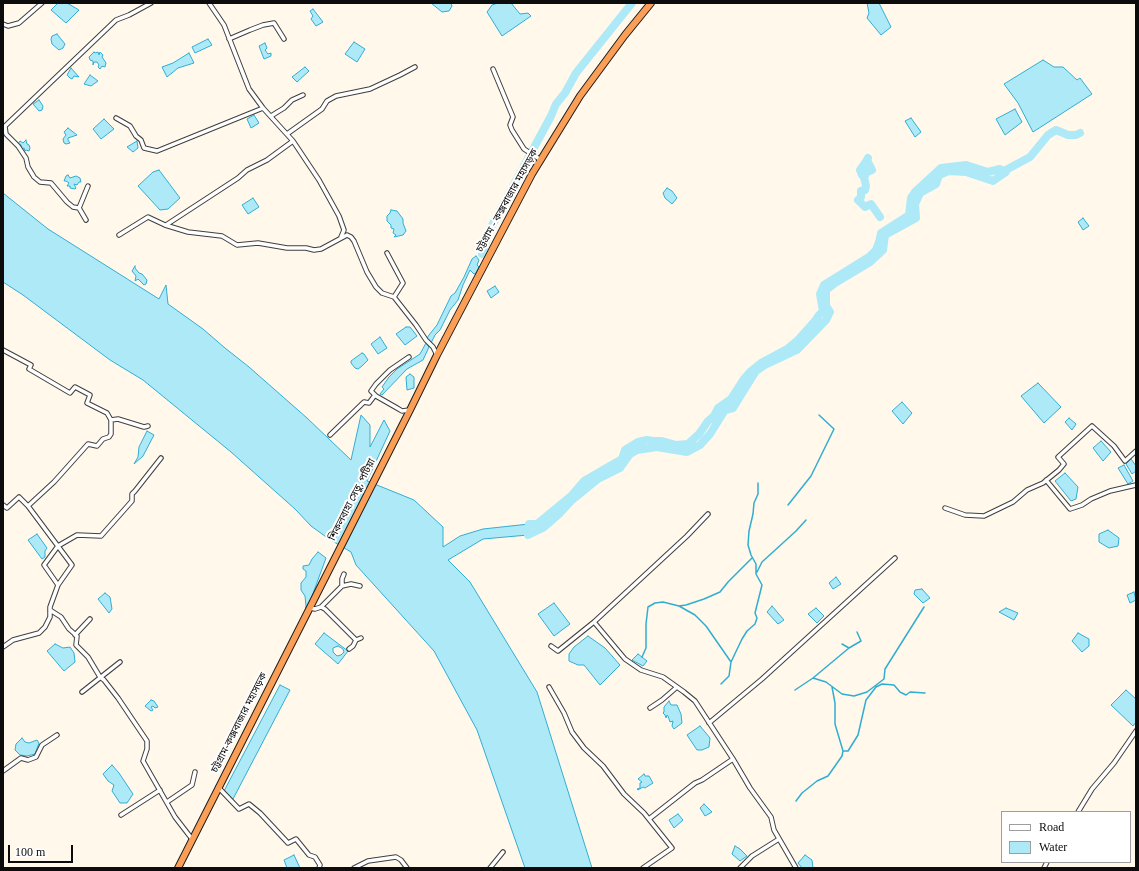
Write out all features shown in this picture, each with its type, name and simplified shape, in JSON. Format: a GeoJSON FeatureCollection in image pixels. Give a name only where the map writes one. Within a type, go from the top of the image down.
{"type":"FeatureCollection","features":[{"type":"Feature","properties":{"kind":"highway","name":"চট্টগ্রাম - কক্সবাজার মহাসড়ক"},"geometry":{"type":"LineString","coordinates":[[404,422],[437,355],[541,160],[580,96],[651,3]]}},
{"type":"Feature","properties":{"kind":"highway","name":"শিকলবাহা সেতু, পটিয়া"},"geometry":{"type":"LineString","coordinates":[[320,587],[404,422]]}},
{"type":"Feature","properties":{"kind":"highway","name":"চট্টগ্রাম-কক্সবাজার মহাসড়ক"},"geometry":{"type":"LineString","coordinates":[[178,868],[320,587]]}},
{"type":"Feature","properties":{"kind":"street"},"geometry":{"type":"LineString","coordinates":[[3,24],[8,26],[19,23],[42,3]]}},
{"type":"Feature","properties":{"kind":"street"},"geometry":{"type":"LineString","coordinates":[[79,208],[73,207],[67,202],[51,182],[40,182],[34,177],[28,167],[26,158],[18,146],[6,134],[4,127],[116,20],[129,16],[151,3]]}},
{"type":"Feature","properties":{"kind":"street"},"geometry":{"type":"LineString","coordinates":[[209,3],[224,25],[249,88],[263,108],[293,141],[319,180],[339,216],[344,230],[341,237]]}},
{"type":"Feature","properties":{"kind":"street"},"geometry":{"type":"LineString","coordinates":[[229,40],[263,25],[274,23],[284,38]]}},
{"type":"Feature","properties":{"kind":"street"},"geometry":{"type":"LineString","coordinates":[[287,134],[322,109],[327,101],[336,96],[370,88],[400,76],[415,67]]}},
{"type":"Feature","properties":{"kind":"street"},"geometry":{"type":"LineString","coordinates":[[493,69],[513,116],[510,125],[512,130],[524,149],[541,160]]}},
{"type":"Feature","properties":{"kind":"street"},"geometry":{"type":"LineString","coordinates":[[271,116],[284,108],[292,100],[303,95]]}},
{"type":"Feature","properties":{"kind":"street"},"geometry":{"type":"LineString","coordinates":[[116,118],[130,126],[136,136],[141,140],[144,148],[156,151],[263,108]]}},
{"type":"Feature","properties":{"kind":"street"},"geometry":{"type":"LineString","coordinates":[[165,225],[238,178],[247,170],[267,160],[293,141]]}},
{"type":"Feature","properties":{"kind":"street"},"geometry":{"type":"LineString","coordinates":[[79,208],[82,204],[88,186]]}},
{"type":"Feature","properties":{"kind":"street"},"geometry":{"type":"LineString","coordinates":[[79,208],[86,220]]}},
{"type":"Feature","properties":{"kind":"street"},"geometry":{"type":"LineString","coordinates":[[118,235],[148,217],[165,225],[188,232],[222,236],[237,246],[258,243],[287,248],[306,248],[314,250],[321,249],[347,235],[351,237],[368,276],[376,287],[382,293],[394,298],[416,325],[437,355]]}},
{"type":"Feature","properties":{"kind":"street"},"geometry":{"type":"LineString","coordinates":[[387,253],[402,283],[394,298]]}},
{"type":"Feature","properties":{"kind":"street"},"geometry":{"type":"LineString","coordinates":[[3,350],[31,365],[29,369],[70,393],[75,387],[90,395],[87,403],[107,413],[111,420],[111,434],[109,437],[103,439],[97,446],[88,444],[54,482],[28,506]]}},
{"type":"Feature","properties":{"kind":"street"},"geometry":{"type":"LineString","coordinates":[[409,357],[390,370],[376,384],[372,391],[375,395],[402,411],[410,410]]}},
{"type":"Feature","properties":{"kind":"street"},"geometry":{"type":"LineString","coordinates":[[330,435],[364,402],[369,403],[375,395]]}},
{"type":"Feature","properties":{"kind":"street"},"geometry":{"type":"LineString","coordinates":[[111,420],[124,420],[144,427],[148,426]]}},
{"type":"Feature","properties":{"kind":"street"},"geometry":{"type":"LineString","coordinates":[[945,508],[965,515],[984,516],[1013,502],[1027,490],[1046,480],[1059,470],[1064,464],[1058,457],[1092,426],[1114,446],[1125,461],[1136,451]]}},
{"type":"Feature","properties":{"kind":"street"},"geometry":{"type":"LineString","coordinates":[[58,585],[44,565],[58,546],[77,535],[101,536],[132,501],[132,494],[161,458]]}},
{"type":"Feature","properties":{"kind":"street"},"geometry":{"type":"LineString","coordinates":[[1046,480],[1070,509],[1082,505],[1110,491],[1136,485]]}},
{"type":"Feature","properties":{"kind":"street"},"geometry":{"type":"LineString","coordinates":[[3,505],[7,508],[18,497],[28,506],[72,565],[58,585],[50,610],[50,617],[45,627],[39,633],[13,640],[3,647]]}},
{"type":"Feature","properties":{"kind":"street"},"geometry":{"type":"LineString","coordinates":[[551,646],[558,651],[594,622],[687,536],[708,514]]}},
{"type":"Feature","properties":{"kind":"street"},"geometry":{"type":"LineString","coordinates":[[709,723],[762,679],[895,558]]}},
{"type":"Feature","properties":{"kind":"street"},"geometry":{"type":"LineString","coordinates":[[342,586],[344,574]]}},
{"type":"Feature","properties":{"kind":"street"},"geometry":{"type":"LineString","coordinates":[[310,608],[315,609],[321,607],[342,586],[351,584],[360,586]]}},
{"type":"Feature","properties":{"kind":"street"},"geometry":{"type":"LineString","coordinates":[[321,607],[325,609],[356,640]]}},
{"type":"Feature","properties":{"kind":"street"},"geometry":{"type":"LineString","coordinates":[[50,610],[61,617],[69,629],[75,634],[77,640],[76,645]]}},
{"type":"Feature","properties":{"kind":"street"},"geometry":{"type":"LineString","coordinates":[[75,634],[90,619]]}},
{"type":"Feature","properties":{"kind":"street"},"geometry":{"type":"LineString","coordinates":[[594,622],[625,659],[641,670],[663,677],[695,702],[733,759],[750,788],[771,817],[774,830],[796,868]]}},
{"type":"Feature","properties":{"kind":"street"},"geometry":{"type":"LineString","coordinates":[[349,649],[354,646],[356,640],[361,638]]}},
{"type":"Feature","properties":{"kind":"street"},"geometry":{"type":"LineString","coordinates":[[71,647],[76,645]]}},
{"type":"Feature","properties":{"kind":"street"},"geometry":{"type":"LineString","coordinates":[[76,645],[88,657],[100,677],[118,698],[147,741],[147,749],[143,761],[175,817],[192,839]]}},
{"type":"Feature","properties":{"kind":"street"},"geometry":{"type":"LineString","coordinates":[[82,692],[120,662]]}},
{"type":"Feature","properties":{"kind":"street"},"geometry":{"type":"LineString","coordinates":[[549,687],[564,712],[572,732],[584,748],[603,766],[624,794],[649,819],[672,848],[643,868]]}},
{"type":"Feature","properties":{"kind":"street"},"geometry":{"type":"LineString","coordinates":[[650,708],[668,696],[677,687]]}},
{"type":"Feature","properties":{"kind":"street"},"geometry":{"type":"LineString","coordinates":[[1079,811],[1092,789],[1114,763],[1136,731]]}},
{"type":"Feature","properties":{"kind":"street"},"geometry":{"type":"LineString","coordinates":[[3,771],[21,758],[28,760],[36,758],[42,745],[57,736]]}},
{"type":"Feature","properties":{"kind":"street"},"geometry":{"type":"LineString","coordinates":[[649,819],[696,783],[733,759]]}},
{"type":"Feature","properties":{"kind":"street"},"geometry":{"type":"LineString","coordinates":[[167,802],[192,785],[195,772]]}},
{"type":"Feature","properties":{"kind":"street"},"geometry":{"type":"LineString","coordinates":[[218,787],[239,810],[249,804],[260,813],[288,843],[296,839],[309,855],[315,857],[320,865],[319,868]]}},
{"type":"Feature","properties":{"kind":"street"},"geometry":{"type":"LineString","coordinates":[[121,815],[160,790]]}},
{"type":"Feature","properties":{"kind":"street"},"geometry":{"type":"LineString","coordinates":[[740,868],[752,856],[779,839]]}},
{"type":"Feature","properties":{"kind":"street"},"geometry":{"type":"LineString","coordinates":[[490,868],[503,852]]}},
{"type":"Feature","properties":{"kind":"street"},"geometry":{"type":"LineString","coordinates":[[354,868],[368,861],[396,857],[401,860],[407,868]]}},
{"type":"Feature","properties":{"kind":"water"},"geometry":{"type":"Polygon","coordinates":[[[58,3],[67,3],[79,10],[66,23],[51,10],[58,3]]]}},
{"type":"Feature","properties":{"kind":"water"},"geometry":{"type":"Polygon","coordinates":[[[431,3],[451,3],[452,6],[449,11],[442,12],[431,3]]]}},
{"type":"Feature","properties":{"kind":"water"},"geometry":{"type":"Polygon","coordinates":[[[498,3],[511,3],[520,14],[528,13],[531,16],[502,36],[487,12],[492,5],[498,3]]]}},
{"type":"Feature","properties":{"kind":"water"},"geometry":{"type":"Polygon","coordinates":[[[867,3],[879,3],[891,27],[881,35],[867,18],[869,13],[867,3]]]}},
{"type":"Feature","properties":{"kind":"water"},"geometry":{"type":"Polygon","coordinates":[[[313,9],[323,22],[316,26],[311,19],[313,16],[310,11],[313,9]]]}},
{"type":"Feature","properties":{"kind":"water"},"geometry":{"type":"Polygon","coordinates":[[[57,34],[65,44],[63,48],[59,50],[52,44],[51,39],[52,36],[57,34]]]}},
{"type":"Feature","properties":{"kind":"water"},"geometry":{"type":"Polygon","coordinates":[[[208,39],[212,45],[195,53],[192,47],[208,39]]]}},
{"type":"Feature","properties":{"kind":"water"},"geometry":{"type":"Polygon","coordinates":[[[354,42],[365,49],[357,62],[345,54],[354,42]]]}},
{"type":"Feature","properties":{"kind":"water"},"geometry":{"type":"Polygon","coordinates":[[[265,43],[267,48],[265,50],[268,54],[271,53],[271,56],[264,59],[259,46],[265,43]]]}},
{"type":"Feature","properties":{"kind":"water"},"geometry":{"type":"Polygon","coordinates":[[[94,52],[98,52],[99,55],[100,52],[103,55],[102,57],[106,63],[105,67],[102,66],[100,69],[97,62],[94,62],[93,65],[93,61],[90,60],[89,57],[94,52]]]}},
{"type":"Feature","properties":{"kind":"water"},"geometry":{"type":"Polygon","coordinates":[[[189,53],[194,63],[178,68],[167,77],[162,67],[173,63],[189,53]]]}},
{"type":"Feature","properties":{"kind":"water"},"geometry":{"type":"Polygon","coordinates":[[[1043,60],[1054,67],[1063,67],[1077,80],[1080,78],[1092,94],[1033,132],[1018,103],[1004,84],[1043,60]]]}},
{"type":"Feature","properties":{"kind":"water"},"geometry":{"type":"Polygon","coordinates":[[[305,67],[309,71],[297,82],[292,77],[305,67]]]}},
{"type":"Feature","properties":{"kind":"water"},"geometry":{"type":"Polygon","coordinates":[[[71,68],[79,77],[74,76],[72,79],[67,75],[71,68]]]}},
{"type":"Feature","properties":{"kind":"water"},"geometry":{"type":"Polygon","coordinates":[[[90,75],[98,81],[91,86],[84,84],[90,75]]]}},
{"type":"Feature","properties":{"kind":"water"},"geometry":{"type":"Polygon","coordinates":[[[39,100],[43,106],[42,110],[39,111],[33,104],[39,100]]]}},
{"type":"Feature","properties":{"kind":"water"},"geometry":{"type":"Polygon","coordinates":[[[1015,109],[1022,122],[1005,135],[996,119],[1015,109]]]}},
{"type":"Feature","properties":{"kind":"water"},"geometry":{"type":"Polygon","coordinates":[[[254,115],[259,123],[251,128],[247,119],[254,115]]]}},
{"type":"Feature","properties":{"kind":"water"},"geometry":{"type":"Polygon","coordinates":[[[911,118],[921,132],[915,137],[905,121],[911,118]]]}},
{"type":"Feature","properties":{"kind":"water"},"geometry":{"type":"Polygon","coordinates":[[[104,119],[114,129],[101,139],[93,129],[104,119]]]}},
{"type":"Feature","properties":{"kind":"water"},"geometry":{"type":"Polygon","coordinates":[[[68,128],[77,135],[68,138],[70,143],[66,144],[64,143],[63,139],[66,135],[64,132],[68,128]]]}},
{"type":"Feature","properties":{"kind":"water"},"geometry":{"type":"Polygon","coordinates":[[[26,140],[30,148],[29,151],[25,151],[24,148],[22,149],[21,145],[18,144],[20,141],[23,143],[26,140]]]}},
{"type":"Feature","properties":{"kind":"water"},"geometry":{"type":"Polygon","coordinates":[[[137,141],[138,148],[133,152],[127,147],[137,141]]]}},
{"type":"Feature","properties":{"kind":"water"},"geometry":{"type":"Polygon","coordinates":[[[159,170],[180,198],[168,209],[160,210],[138,186],[153,172],[159,170]]]}},
{"type":"Feature","properties":{"kind":"water"},"geometry":{"type":"Polygon","coordinates":[[[68,175],[70,178],[76,176],[80,178],[81,182],[77,185],[74,184],[75,189],[67,186],[69,183],[64,181],[68,175]]]}},
{"type":"Feature","properties":{"kind":"water"},"geometry":{"type":"Polygon","coordinates":[[[667,188],[672,191],[677,198],[672,204],[665,198],[663,193],[667,188]]]}},
{"type":"Feature","properties":{"kind":"water"},"geometry":{"type":"Polygon","coordinates":[[[3,193],[48,229],[159,299],[166,285],[168,304],[203,329],[249,367],[307,418],[351,460],[361,415],[370,425],[370,447],[384,420],[390,431],[367,481],[414,500],[443,527],[443,547],[460,536],[483,529],[529,524],[528,535],[483,539],[448,560],[470,582],[537,692],[592,868],[525,868],[477,730],[434,651],[356,565],[351,552],[311,526],[295,509],[231,452],[143,380],[110,360],[23,295],[3,282],[3,193]]]}},
{"type":"Feature","properties":{"kind":"water"},"geometry":{"type":"Polygon","coordinates":[[[253,198],[259,207],[248,214],[242,205],[253,198]]]}},
{"type":"Feature","properties":{"kind":"water"},"geometry":{"type":"Polygon","coordinates":[[[391,210],[397,211],[403,219],[406,231],[403,235],[394,237],[396,235],[393,233],[394,229],[391,228],[391,225],[387,221],[387,216],[391,210]]]}},
{"type":"Feature","properties":{"kind":"water"},"geometry":{"type":"Polygon","coordinates":[[[1083,218],[1089,226],[1083,230],[1078,222],[1083,218]]]}},
{"type":"Feature","properties":{"kind":"water"},"geometry":{"type":"Polygon","coordinates":[[[476,256],[479,260],[477,265],[479,267],[476,273],[474,274],[470,270],[458,300],[450,310],[440,330],[435,335],[431,343],[426,340],[437,325],[451,296],[455,293],[464,277],[472,259],[476,256]]]}},
{"type":"Feature","properties":{"kind":"water"},"geometry":{"type":"Polygon","coordinates":[[[135,266],[139,273],[142,274],[147,280],[146,284],[144,285],[138,279],[135,281],[136,276],[132,271],[135,266]]]}},
{"type":"Feature","properties":{"kind":"water"},"geometry":{"type":"Polygon","coordinates":[[[495,286],[499,292],[491,298],[487,291],[495,286]]]}},
{"type":"Feature","properties":{"kind":"water"},"geometry":{"type":"Polygon","coordinates":[[[406,327],[410,327],[417,336],[405,345],[396,334],[406,327]]]}},
{"type":"Feature","properties":{"kind":"water"},"geometry":{"type":"Polygon","coordinates":[[[380,337],[387,348],[378,354],[371,344],[380,337]]]}},
{"type":"Feature","properties":{"kind":"water"},"geometry":{"type":"Polygon","coordinates":[[[426,343],[429,347],[423,360],[407,369],[382,395],[380,394],[384,389],[382,387],[389,377],[397,369],[420,354],[426,343]]]}},
{"type":"Feature","properties":{"kind":"water"},"geometry":{"type":"Polygon","coordinates":[[[362,353],[368,360],[358,369],[355,368],[351,361],[362,353]]]}},
{"type":"Feature","properties":{"kind":"water"},"geometry":{"type":"Polygon","coordinates":[[[410,374],[414,377],[414,388],[407,390],[406,377],[410,374]]]}},
{"type":"Feature","properties":{"kind":"water"},"geometry":{"type":"Polygon","coordinates":[[[1038,383],[1061,407],[1044,423],[1021,396],[1038,383]]]}},
{"type":"Feature","properties":{"kind":"water"},"geometry":{"type":"Polygon","coordinates":[[[902,402],[912,413],[903,424],[892,411],[902,402]]]}},
{"type":"Feature","properties":{"kind":"water"},"geometry":{"type":"Polygon","coordinates":[[[1069,418],[1076,424],[1072,430],[1065,422],[1069,418]]]}},
{"type":"Feature","properties":{"kind":"water"},"geometry":{"type":"Polygon","coordinates":[[[147,431],[154,435],[143,456],[134,464],[138,457],[139,447],[147,431]]]}},
{"type":"Feature","properties":{"kind":"water"},"geometry":{"type":"Polygon","coordinates":[[[1101,441],[1111,452],[1103,461],[1093,448],[1101,441]]]}},
{"type":"Feature","properties":{"kind":"water"},"geometry":{"type":"Polygon","coordinates":[[[1131,459],[1136,466],[1136,471],[1132,474],[1126,464],[1131,459]]]}},
{"type":"Feature","properties":{"kind":"water"},"geometry":{"type":"Polygon","coordinates":[[[1124,465],[1133,481],[1128,484],[1118,468],[1124,465]]]}},
{"type":"Feature","properties":{"kind":"water"},"geometry":{"type":"Polygon","coordinates":[[[1065,473],[1078,487],[1076,499],[1071,501],[1055,481],[1065,473]]]}},
{"type":"Feature","properties":{"kind":"water"},"geometry":{"type":"Polygon","coordinates":[[[1108,530],[1119,538],[1118,546],[1109,548],[1099,542],[1099,534],[1108,530]]]}},
{"type":"Feature","properties":{"kind":"water"},"geometry":{"type":"Polygon","coordinates":[[[37,534],[47,548],[45,551],[45,557],[42,559],[28,540],[37,534]]]}},
{"type":"Feature","properties":{"kind":"water"},"geometry":{"type":"Polygon","coordinates":[[[318,552],[326,558],[304,618],[301,619],[305,613],[306,606],[305,596],[301,590],[301,583],[306,577],[306,571],[303,569],[303,566],[309,565],[318,552]]]}},
{"type":"Feature","properties":{"kind":"water"},"geometry":{"type":"Polygon","coordinates":[[[836,577],[841,584],[833,589],[829,583],[836,577]]]}},
{"type":"Feature","properties":{"kind":"water"},"geometry":{"type":"Polygon","coordinates":[[[922,589],[930,598],[923,603],[914,594],[915,590],[922,589]]]}},
{"type":"Feature","properties":{"kind":"water"},"geometry":{"type":"Polygon","coordinates":[[[1134,592],[1136,600],[1130,603],[1127,595],[1134,592]]]}},
{"type":"Feature","properties":{"kind":"water"},"geometry":{"type":"Polygon","coordinates":[[[105,593],[110,597],[112,609],[109,613],[98,599],[105,593]]]}},
{"type":"Feature","properties":{"kind":"water"},"geometry":{"type":"Polygon","coordinates":[[[554,603],[570,624],[554,636],[538,614],[554,603]]]}},
{"type":"Feature","properties":{"kind":"water"},"geometry":{"type":"Polygon","coordinates":[[[772,606],[784,620],[778,624],[767,612],[772,606]]]}},
{"type":"Feature","properties":{"kind":"water"},"geometry":{"type":"Polygon","coordinates":[[[816,608],[824,616],[817,623],[808,614],[816,608]]]}},
{"type":"Feature","properties":{"kind":"water"},"geometry":{"type":"Polygon","coordinates":[[[1006,608],[1018,613],[1014,620],[999,612],[1006,608]]]}},
{"type":"Feature","properties":{"kind":"water"},"geometry":{"type":"Polygon","coordinates":[[[324,633],[348,651],[338,664],[315,644],[324,633]],[[338,646],[333,648],[333,652],[337,656],[341,655],[344,652],[343,649],[338,646]]]}},
{"type":"Feature","properties":{"kind":"water"},"geometry":{"type":"Polygon","coordinates":[[[1078,633],[1089,639],[1089,646],[1082,652],[1072,641],[1078,633]]]}},
{"type":"Feature","properties":{"kind":"water"},"geometry":{"type":"Polygon","coordinates":[[[588,636],[605,648],[620,665],[600,685],[584,665],[578,665],[569,661],[569,654],[574,647],[588,636]]]}},
{"type":"Feature","properties":{"kind":"water"},"geometry":{"type":"Polygon","coordinates":[[[55,644],[63,648],[70,647],[74,653],[75,662],[64,671],[47,651],[55,644]]]}},
{"type":"Feature","properties":{"kind":"water"},"geometry":{"type":"Polygon","coordinates":[[[638,654],[647,661],[643,666],[632,660],[638,654]]]}},
{"type":"Feature","properties":{"kind":"water"},"geometry":{"type":"Polygon","coordinates":[[[280,685],[290,690],[233,799],[224,791],[280,685]]]}},
{"type":"Feature","properties":{"kind":"water"},"geometry":{"type":"Polygon","coordinates":[[[1126,690],[1136,699],[1136,722],[1133,726],[1111,705],[1126,690]]]}},
{"type":"Feature","properties":{"kind":"water"},"geometry":{"type":"Polygon","coordinates":[[[151,700],[154,701],[158,707],[151,707],[153,710],[151,711],[145,706],[151,700]]]}},
{"type":"Feature","properties":{"kind":"water"},"geometry":{"type":"Polygon","coordinates":[[[669,701],[671,705],[677,705],[681,714],[682,723],[674,729],[672,726],[673,721],[670,722],[668,716],[667,715],[666,718],[663,713],[664,707],[669,701]]]}},
{"type":"Feature","properties":{"kind":"water"},"geometry":{"type":"Polygon","coordinates":[[[700,726],[710,738],[709,747],[702,750],[697,750],[687,735],[700,726]]]}},
{"type":"Feature","properties":{"kind":"water"},"geometry":{"type":"Polygon","coordinates":[[[22,738],[25,742],[29,743],[37,740],[39,743],[35,754],[27,756],[20,755],[15,750],[16,744],[22,738]]]}},
{"type":"Feature","properties":{"kind":"water"},"geometry":{"type":"Polygon","coordinates":[[[112,765],[133,794],[127,803],[120,803],[112,791],[114,785],[108,781],[103,774],[112,765]]]}},
{"type":"Feature","properties":{"kind":"water"},"geometry":{"type":"Polygon","coordinates":[[[644,774],[645,776],[649,776],[653,783],[638,790],[637,789],[640,788],[640,783],[642,782],[638,779],[644,774]]]}},
{"type":"Feature","properties":{"kind":"water"},"geometry":{"type":"Polygon","coordinates":[[[704,804],[712,812],[705,816],[700,808],[704,804]]]}},
{"type":"Feature","properties":{"kind":"water"},"geometry":{"type":"Polygon","coordinates":[[[678,814],[683,820],[674,828],[669,820],[678,814]]]}},
{"type":"Feature","properties":{"kind":"water"},"geometry":{"type":"Polygon","coordinates":[[[735,846],[747,856],[740,861],[732,854],[735,846]]]}},
{"type":"Feature","properties":{"kind":"water"},"geometry":{"type":"Polygon","coordinates":[[[294,855],[300,868],[287,868],[284,860],[294,855]]]}},
{"type":"Feature","properties":{"kind":"water"},"geometry":{"type":"Polygon","coordinates":[[[805,855],[812,860],[813,868],[802,868],[798,863],[805,855]]]}},
{"type":"Feature","properties":{"kind":"waterway"},"geometry":{"type":"LineString","coordinates":[[482,254],[489,231],[556,104],[565,93],[576,73],[632,3]]}},
{"type":"Feature","properties":{"kind":"waterway"},"geometry":{"type":"LineString","coordinates":[[1004,171],[1030,157],[1048,135],[1056,130],[1068,135],[1076,135],[1080,133]]}},
{"type":"Feature","properties":{"kind":"waterway"},"geometry":{"type":"LineString","coordinates":[[864,177],[860,170],[868,158]]}},
{"type":"Feature","properties":{"kind":"waterway"},"geometry":{"type":"LineString","coordinates":[[867,160],[872,170],[867,172],[864,177],[866,186],[865,190],[861,191],[861,197],[858,200],[865,207],[871,204],[880,217]]}},
{"type":"Feature","properties":{"kind":"waterway"},"geometry":{"type":"LineString","coordinates":[[966,165],[988,172],[1000,169],[1006,172],[993,181],[966,172],[949,171],[939,175],[936,184],[920,193],[915,204],[916,218],[885,235],[883,250],[870,262],[826,290],[826,306],[830,312],[826,320],[797,350],[765,365],[756,371],[733,408],[725,410],[710,434],[700,445],[687,452],[657,447],[637,450],[630,454],[620,468],[598,479],[571,501],[543,528],[528,535],[529,524],[537,524],[571,496],[584,481],[622,459],[625,450],[638,442],[647,440],[662,441],[676,445],[688,444],[699,434],[708,421],[714,416],[718,408],[731,399],[751,371],[761,363],[787,349],[798,340],[823,311],[820,294],[824,285],[869,257],[876,250],[881,233],[909,215],[911,198],[915,192],[941,168],[966,165]]}},
{"type":"Feature","properties":{"kind":"waterway"},"geometry":{"type":"LineString","coordinates":[[788,505],[811,476],[834,429],[819,415]]}},
{"type":"Feature","properties":{"kind":"waterway"},"geometry":{"type":"LineString","coordinates":[[721,684],[729,676],[731,662],[742,639],[747,631],[755,624],[757,618],[755,613],[762,585],[756,574],[756,564],[748,545],[754,503],[758,494],[758,483]]}},
{"type":"Feature","properties":{"kind":"waterway"},"geometry":{"type":"LineString","coordinates":[[757,572],[762,562],[806,520]]}},
{"type":"Feature","properties":{"kind":"waterway"},"geometry":{"type":"LineString","coordinates":[[642,657],[646,648],[648,607],[655,603],[663,602],[679,606],[686,605],[720,592],[752,558]]}},
{"type":"Feature","properties":{"kind":"waterway"},"geometry":{"type":"LineString","coordinates":[[679,606],[695,615],[706,626],[731,662]]}},
{"type":"Feature","properties":{"kind":"waterway"},"geometry":{"type":"LineString","coordinates":[[795,690],[813,678],[826,682],[842,694],[854,696],[867,692],[884,679],[885,669],[924,607]]}},
{"type":"Feature","properties":{"kind":"waterway"},"geometry":{"type":"LineString","coordinates":[[849,648],[861,641],[857,632]]}},
{"type":"Feature","properties":{"kind":"waterway"},"geometry":{"type":"LineString","coordinates":[[813,678],[849,648],[842,644]]}},
{"type":"Feature","properties":{"kind":"waterway"},"geometry":{"type":"LineString","coordinates":[[843,751],[848,751],[858,735],[866,700],[876,687],[882,684],[894,685],[900,692],[906,695],[910,692],[925,693]]}},
{"type":"Feature","properties":{"kind":"waterway"},"geometry":{"type":"LineString","coordinates":[[796,801],[802,793],[817,781],[828,776],[842,756],[843,751],[835,724],[835,703],[832,687]]}}]}
